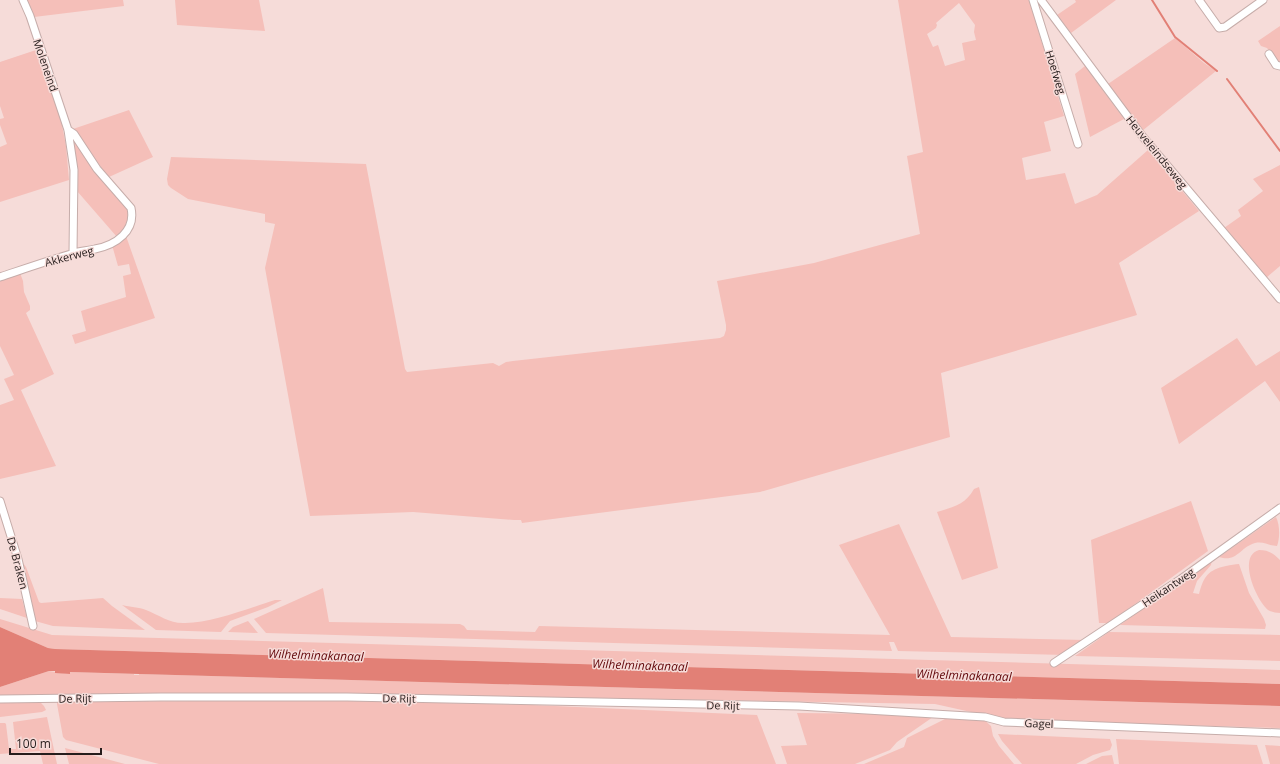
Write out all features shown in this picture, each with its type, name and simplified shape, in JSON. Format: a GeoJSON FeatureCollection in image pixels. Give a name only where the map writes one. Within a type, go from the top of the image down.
{"type":"FeatureCollection","features":[{"type":"Feature","properties":{"kind":"street","name":"Moleneind"},"geometry":{"type":"LineString","coordinates":[[23,0],[30,16],[68,130],[74,170],[73,253]]}},
{"type":"Feature","properties":{"kind":"street","name":"Hoefweg"},"geometry":{"type":"LineString","coordinates":[[1033,0],[1078,144]]}},
{"type":"Feature","properties":{"kind":"street","name":"Heuveleindseweg"},"geometry":{"type":"LineString","coordinates":[[1041,0],[1144,137],[1280,298]]}},
{"type":"Feature","properties":{"kind":"street"},"geometry":{"type":"LineString","coordinates":[[1199,0],[1219,28],[1225,28],[1263,0]]}},
{"type":"Feature","properties":{"kind":"street"},"geometry":{"type":"LineString","coordinates":[[1269,54],[1276,65],[1280,66]]}},
{"type":"Feature","properties":{"kind":"street","name":"Moleneind"},"geometry":{"type":"LineString","coordinates":[[68,130],[74,134],[97,169],[131,208],[131,224]]}},
{"type":"Feature","properties":{"kind":"street","name":"Akkerweg"},"geometry":{"type":"LineString","coordinates":[[0,277],[73,253],[97,249],[112,243],[122,236],[131,224]]}},
{"type":"Feature","properties":{"kind":"street","name":"De Braken"},"geometry":{"type":"LineString","coordinates":[[0,501],[18,559],[33,626]]}},
{"type":"Feature","properties":{"kind":"street","name":"Heikantweg"},"geometry":{"type":"LineString","coordinates":[[1054,663],[1181,579],[1280,508]]}},
{"type":"Feature","properties":{"kind":"street","name":"De Rijt"},"geometry":{"type":"LineString","coordinates":[[0,699],[347,697],[799,706]]}},
{"type":"Feature","properties":{"kind":"street","name":"Gagel"},"geometry":{"type":"LineString","coordinates":[[799,706],[985,716],[1004,722],[1280,733]]}},
{"type":"Feature","properties":{"kind":"shaded area"},"geometry":{"type":"Polygon","coordinates":[[[27,0],[123,0],[124,6],[34,17],[27,0]]]}},
{"type":"Feature","properties":{"kind":"shaded area"},"geometry":{"type":"Polygon","coordinates":[[[175,0],[259,0],[265,31],[177,25],[175,0]]]}},
{"type":"Feature","properties":{"kind":"shaded area"},"geometry":{"type":"Polygon","coordinates":[[[898,0],[1029,0],[1064,116],[1044,122],[1051,151],[1022,158],[1026,180],[1065,173],[1075,204],[1097,195],[1148,150],[1199,211],[1119,263],[1137,315],[941,373],[950,437],[760,492],[522,523],[521,520],[413,512],[310,516],[265,268],[275,224],[265,222],[265,214],[188,199],[171,188],[168,185],[167,179],[171,157],[366,164],[405,369],[407,372],[493,363],[499,366],[506,362],[513,361],[720,338],[724,336],[726,325],[717,281],[814,263],[920,234],[907,156],[923,152],[898,0]],[[959,3],[936,23],[936,28],[927,34],[933,47],[938,45],[945,66],[965,60],[962,43],[976,40],[974,32],[975,25],[959,3]]]}},
{"type":"Feature","properties":{"kind":"shaded area"},"geometry":{"type":"Polygon","coordinates":[[[1075,0],[1116,0],[1071,33],[1057,15],[1076,2],[1075,0]]]}},
{"type":"Feature","properties":{"kind":"shaded area"},"geometry":{"type":"Polygon","coordinates":[[[1280,26],[1280,64],[1267,48],[1261,46],[1258,41],[1280,26]]]}},
{"type":"Feature","properties":{"kind":"shaded area"},"geometry":{"type":"Polygon","coordinates":[[[1175,38],[1204,63],[1216,71],[1142,131],[1108,84],[1175,38]]]}},
{"type":"Feature","properties":{"kind":"shaded area"},"geometry":{"type":"Polygon","coordinates":[[[39,49],[61,120],[66,146],[69,180],[0,202],[0,147],[7,144],[0,125],[0,119],[4,118],[0,106],[0,62],[39,49]]]}},
{"type":"Feature","properties":{"kind":"shaded area"},"geometry":{"type":"Polygon","coordinates":[[[1085,66],[1124,119],[1090,137],[1075,74],[1085,66]]]}},
{"type":"Feature","properties":{"kind":"shaded area"},"geometry":{"type":"Polygon","coordinates":[[[129,110],[153,157],[109,177],[73,129],[129,110]]]}},
{"type":"Feature","properties":{"kind":"shaded area"},"geometry":{"type":"Polygon","coordinates":[[[73,139],[127,207],[129,216],[127,224],[117,237],[77,191],[73,139]]]}},
{"type":"Feature","properties":{"kind":"shaded area"},"geometry":{"type":"Polygon","coordinates":[[[1280,165],[1280,266],[1266,278],[1224,228],[1241,216],[1238,210],[1263,191],[1253,179],[1280,165]]]}},
{"type":"Feature","properties":{"kind":"shaded area"},"geometry":{"type":"Polygon","coordinates":[[[126,236],[155,318],[75,344],[72,335],[86,331],[81,311],[126,297],[123,276],[131,274],[129,264],[118,266],[112,245],[126,236]]]}},
{"type":"Feature","properties":{"kind":"shaded area"},"geometry":{"type":"Polygon","coordinates":[[[20,273],[23,281],[24,292],[30,306],[30,310],[26,313],[54,374],[21,390],[56,466],[0,479],[0,405],[14,400],[4,379],[14,375],[0,346],[0,280],[20,273]]]}},
{"type":"Feature","properties":{"kind":"shaded area"},"geometry":{"type":"Polygon","coordinates":[[[1237,338],[1256,366],[1280,351],[1280,402],[1265,381],[1179,444],[1161,388],[1237,338]]]}},
{"type":"Feature","properties":{"kind":"shaded area"},"geometry":{"type":"Polygon","coordinates":[[[979,487],[998,568],[962,580],[937,512],[958,505],[967,499],[974,489],[979,487]]]}},
{"type":"Feature","properties":{"kind":"shaded area"},"geometry":{"type":"Polygon","coordinates":[[[1191,501],[1208,551],[1109,623],[1099,623],[1091,540],[1191,501]]]}},
{"type":"Feature","properties":{"kind":"shaded area"},"geometry":{"type":"Polygon","coordinates":[[[1276,517],[1279,532],[1277,546],[1255,543],[1230,558],[1219,557],[1276,517]]]}},
{"type":"Feature","properties":{"kind":"shaded area"},"geometry":{"type":"Polygon","coordinates":[[[899,524],[951,637],[1086,640],[1065,655],[898,651],[894,642],[889,642],[892,651],[266,633],[254,619],[323,588],[329,622],[460,624],[467,630],[535,632],[539,626],[890,635],[839,545],[899,524]]]}},
{"type":"Feature","properties":{"kind":"shaded area"},"geometry":{"type":"Polygon","coordinates":[[[1259,550],[1271,553],[1280,560],[1280,613],[1269,611],[1263,605],[1254,588],[1249,569],[1249,560],[1253,554],[1259,550]]]}},
{"type":"Feature","properties":{"kind":"shaded area"},"geometry":{"type":"Polygon","coordinates":[[[1212,559],[1211,565],[1197,581],[1193,593],[1199,594],[1205,578],[1211,572],[1220,568],[1239,564],[1249,593],[1264,619],[1266,625],[1265,629],[1120,625],[1212,559]]]}},
{"type":"Feature","properties":{"kind":"shaded area"},"geometry":{"type":"Polygon","coordinates":[[[23,563],[26,567],[39,602],[103,598],[145,630],[53,626],[35,621],[23,563]]]}},
{"type":"Feature","properties":{"kind":"shaded area"},"geometry":{"type":"Polygon","coordinates":[[[0,598],[22,599],[27,618],[0,609],[0,598]]]}},
{"type":"Feature","properties":{"kind":"shaded area"},"geometry":{"type":"Polygon","coordinates":[[[275,600],[282,600],[268,607],[230,621],[221,632],[156,630],[122,605],[143,609],[178,623],[193,623],[242,611],[275,600]]]}},
{"type":"Feature","properties":{"kind":"shaded area"},"geometry":{"type":"Polygon","coordinates":[[[0,619],[52,635],[1280,670],[1280,684],[55,649],[48,648],[0,627],[0,619]]]}},
{"type":"Feature","properties":{"kind":"shaded area"},"geometry":{"type":"Polygon","coordinates":[[[248,621],[258,633],[228,632],[233,627],[248,621]]]}},
{"type":"Feature","properties":{"kind":"shaded area"},"geometry":{"type":"Polygon","coordinates":[[[1109,632],[1280,635],[1280,661],[1075,656],[1109,632]]]}},
{"type":"Feature","properties":{"kind":"shaded area"},"geometry":{"type":"Polygon","coordinates":[[[49,671],[69,674],[70,672],[134,675],[1280,706],[1280,728],[1007,720],[935,704],[318,693],[0,696],[0,687],[49,671]]]}},
{"type":"Feature","properties":{"kind":"shaded area"},"geometry":{"type":"Polygon","coordinates":[[[302,700],[532,705],[757,715],[776,764],[159,764],[66,740],[63,737],[57,704],[57,702],[302,700]]]}},
{"type":"Feature","properties":{"kind":"shaded area"},"geometry":{"type":"Polygon","coordinates":[[[0,703],[41,703],[46,710],[42,712],[0,717],[0,703]]]}},
{"type":"Feature","properties":{"kind":"shaded area"},"geometry":{"type":"Polygon","coordinates":[[[797,713],[891,714],[933,717],[897,742],[890,750],[855,764],[787,764],[781,746],[807,745],[797,713]]]}},
{"type":"Feature","properties":{"kind":"shaded area"},"geometry":{"type":"Polygon","coordinates":[[[951,716],[981,717],[991,726],[993,736],[999,746],[1014,764],[864,764],[904,747],[907,738],[951,716]]]}},
{"type":"Feature","properties":{"kind":"shaded area"},"geometry":{"type":"Polygon","coordinates":[[[47,717],[57,764],[43,764],[40,751],[0,754],[0,723],[6,724],[9,749],[16,749],[13,722],[47,717]]]}},
{"type":"Feature","properties":{"kind":"shaded area"},"geometry":{"type":"Polygon","coordinates":[[[998,734],[1110,739],[1112,745],[1110,750],[1093,755],[1076,764],[1022,764],[1002,741],[998,734]]]}},
{"type":"Feature","properties":{"kind":"shaded area"},"geometry":{"type":"Polygon","coordinates":[[[1116,739],[1257,745],[1263,764],[1119,764],[1116,739]]]}},
{"type":"Feature","properties":{"kind":"shaded area"},"geometry":{"type":"Polygon","coordinates":[[[1265,745],[1280,746],[1280,764],[1270,764],[1265,745]]]}},
{"type":"Feature","properties":{"kind":"shaded area"},"geometry":{"type":"Polygon","coordinates":[[[65,748],[125,764],[69,764],[65,748]]]}},
{"type":"Feature","properties":{"kind":"shaded area"},"geometry":{"type":"Polygon","coordinates":[[[1112,755],[1114,764],[1086,764],[1102,756],[1112,755]]]}},
{"type":"Feature","properties":{"kind":"water","name":"Wilhelminakanaal"},"geometry":{"type":"Polygon","coordinates":[[[0,627],[48,648],[55,649],[1280,684],[1280,706],[70,672],[70,674],[55,673],[55,671],[49,671],[0,687],[0,627]]]}},
{"type":"Feature","properties":{"kind":"waterway"},"geometry":{"type":"LineString","coordinates":[[1152,0],[1175,37],[1217,71]]}},
{"type":"Feature","properties":{"kind":"waterway"},"geometry":{"type":"LineString","coordinates":[[1227,79],[1280,151]]}}]}
